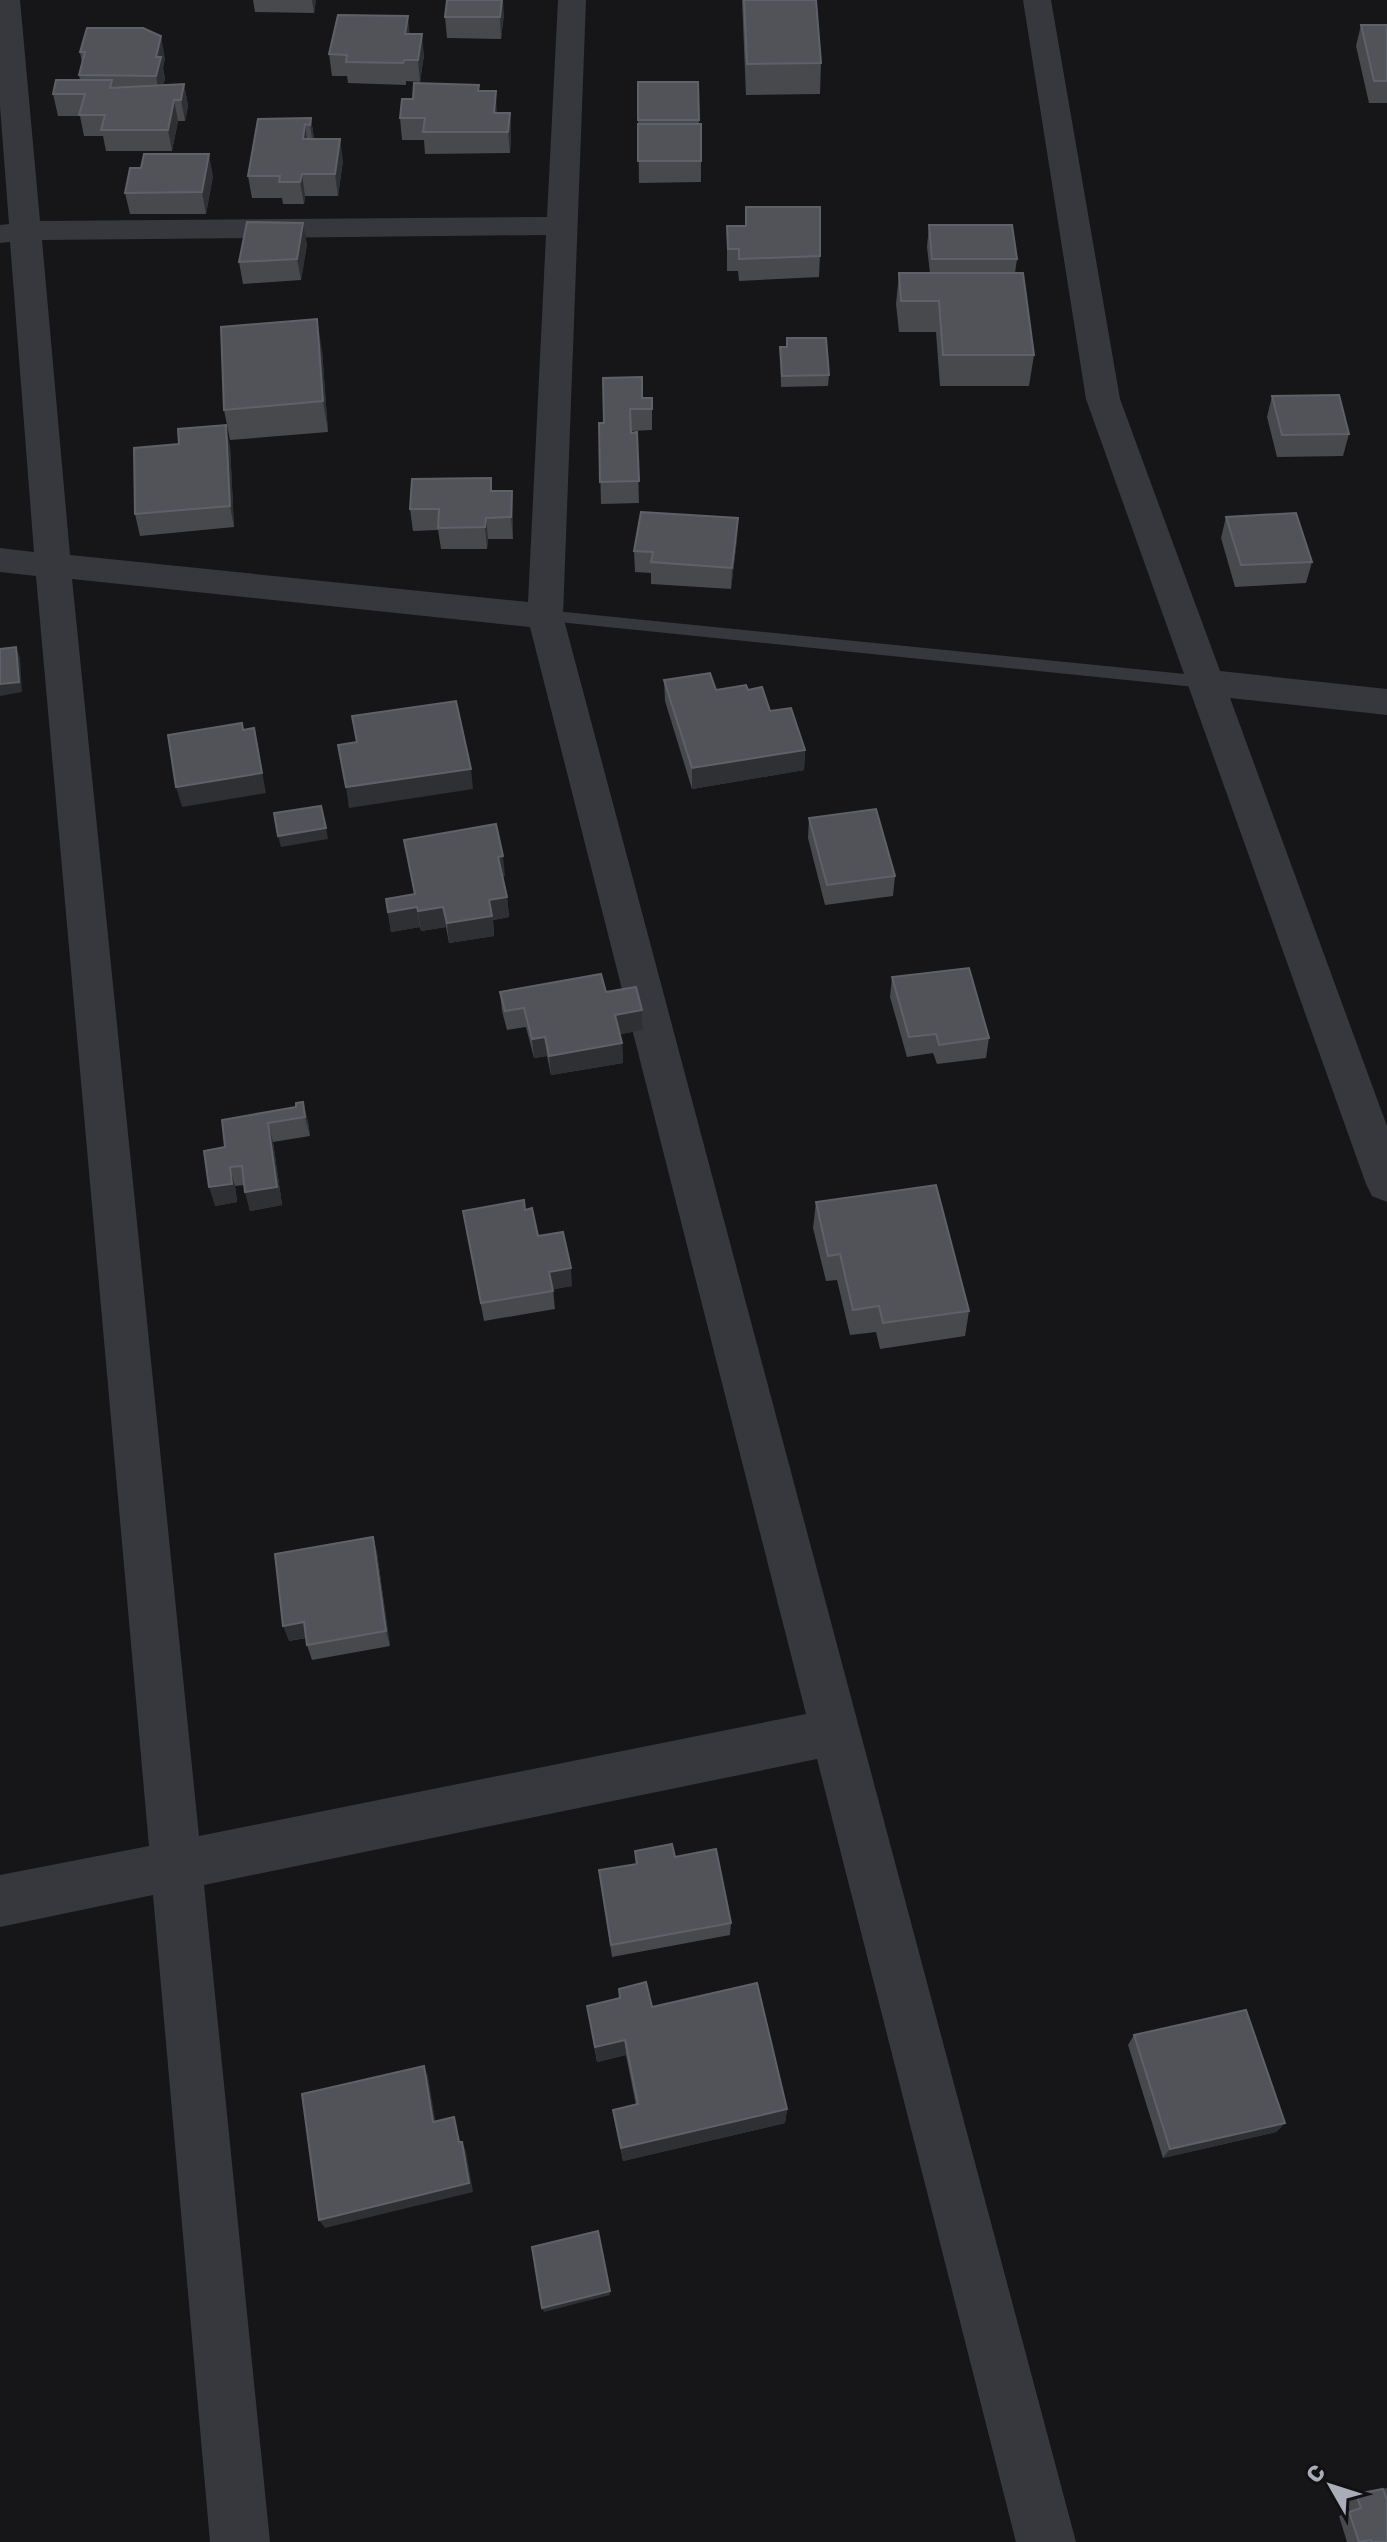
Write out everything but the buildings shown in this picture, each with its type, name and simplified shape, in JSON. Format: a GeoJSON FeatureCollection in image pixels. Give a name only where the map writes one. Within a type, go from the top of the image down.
{"type":"FeatureCollection","features":[{"type":"Feature","properties":{"kind":"street"},"geometry":{"type":"LineString","coordinates":[[6,0],[12,232],[53,565],[240,2542]]}},
{"type":"Feature","properties":{"kind":"street"},"geometry":{"type":"LineString","coordinates":[[572,0],[545,616],[1046,2542]]}},
{"type":"Feature","properties":{"kind":"street"},"geometry":{"type":"LineString","coordinates":[[1037,0],[1103,399],[1387,1184]]}},
{"type":"Feature","properties":{"kind":"street"},"geometry":{"type":"LineString","coordinates":[[12,232],[562,226]]}},
{"type":"Feature","properties":{"kind":"street"},"geometry":{"type":"LineString","coordinates":[[0,560],[545,616]]}},
{"type":"Feature","properties":{"kind":"street"},"geometry":{"type":"LineString","coordinates":[[1205,682],[1387,702]]}},
{"type":"Feature","properties":{"kind":"street"},"geometry":{"type":"LineString","coordinates":[[0,1901],[835,1732]]}},
{"type":"Feature","properties":{"kind":"lane"},"geometry":{"type":"LineString","coordinates":[[545,616],[1205,682]]}}]}
